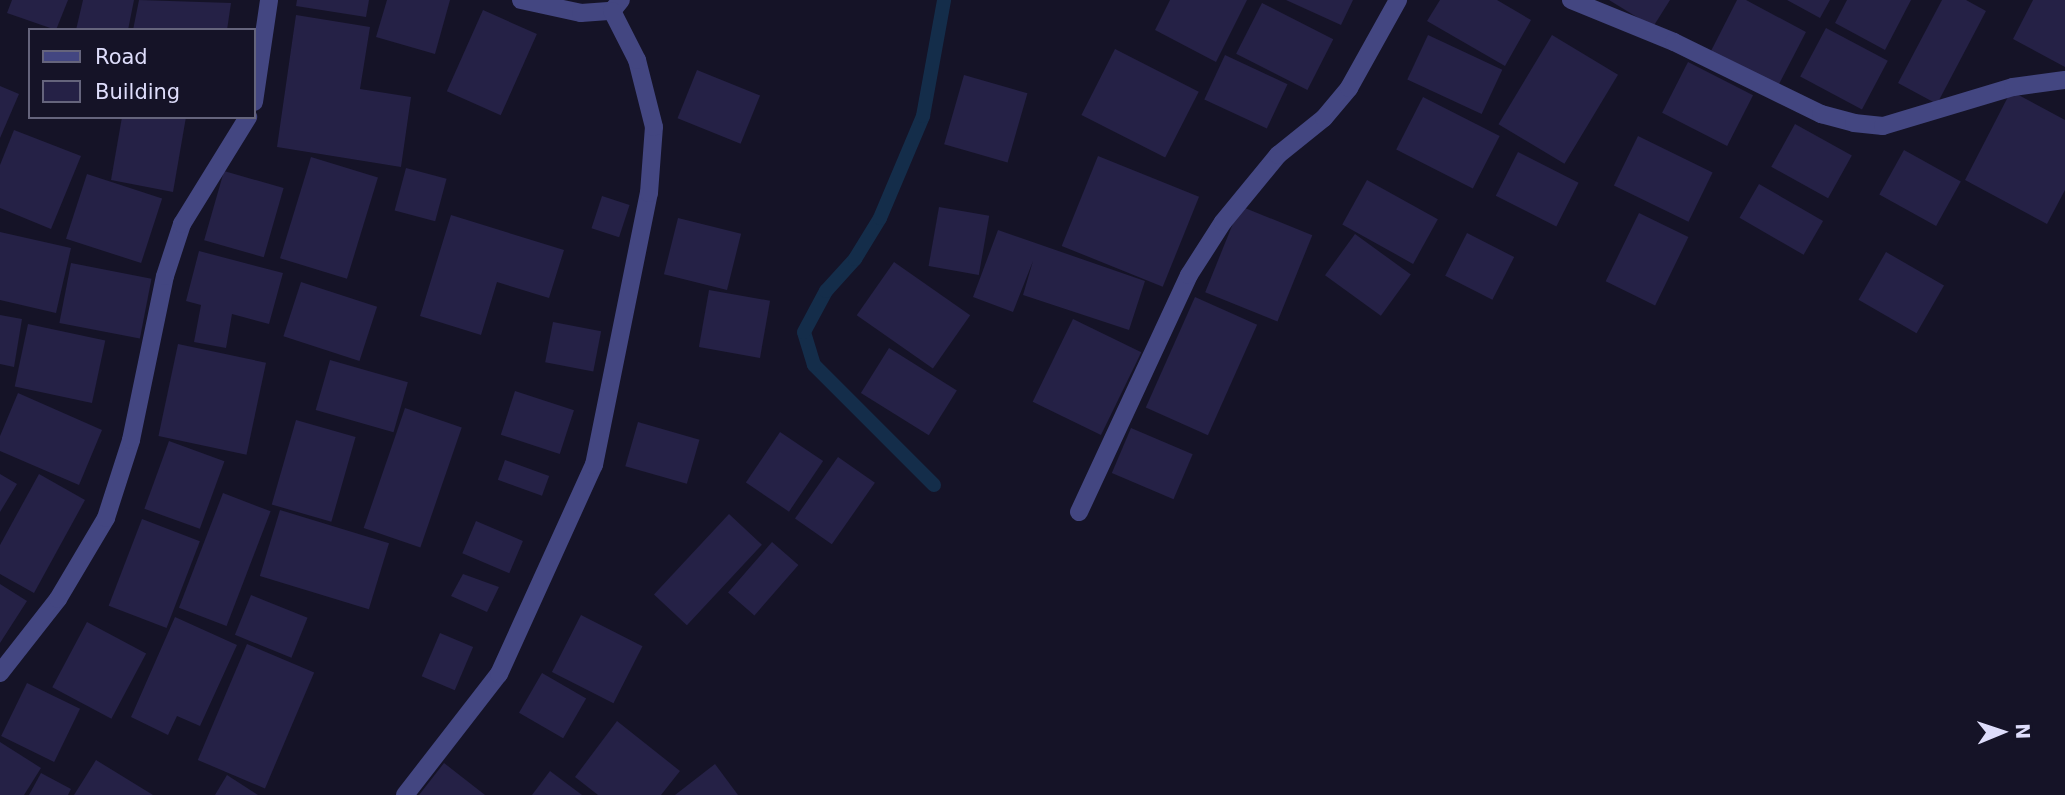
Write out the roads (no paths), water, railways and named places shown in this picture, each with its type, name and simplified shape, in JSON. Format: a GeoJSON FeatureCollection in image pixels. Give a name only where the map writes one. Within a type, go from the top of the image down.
{"type":"FeatureCollection","features":[{"type":"Feature","properties":{"kind":"street"},"geometry":{"type":"LineString","coordinates":[[256,89],[270,0]]}},
{"type":"Feature","properties":{"kind":"street"},"geometry":{"type":"LineString","coordinates":[[405,795],[499,674],[594,465],[649,192],[654,127],[637,60],[616,5],[581,13],[521,0]]}},
{"type":"Feature","properties":{"kind":"street"},"geometry":{"type":"LineString","coordinates":[[1079,512],[1189,275],[1223,222],[1278,155],[1324,118],[1349,88],[1398,0]]}},
{"type":"Feature","properties":{"kind":"street"},"geometry":{"type":"LineString","coordinates":[[1571,0],[1674,42],[1821,114],[1854,123],[1883,126],[2013,87],[2065,80]]}},
{"type":"Feature","properties":{"kind":"street"},"geometry":{"type":"LineString","coordinates":[[0,673],[58,599],[106,517],[131,440],[165,276],[182,224],[247,119]]}},
{"type":"Feature","properties":{"kind":"waterway"},"geometry":{"type":"LineString","coordinates":[[934,485],[814,365],[804,332],[826,291],[855,259],[880,218],[923,116],[944,0]]}}]}
